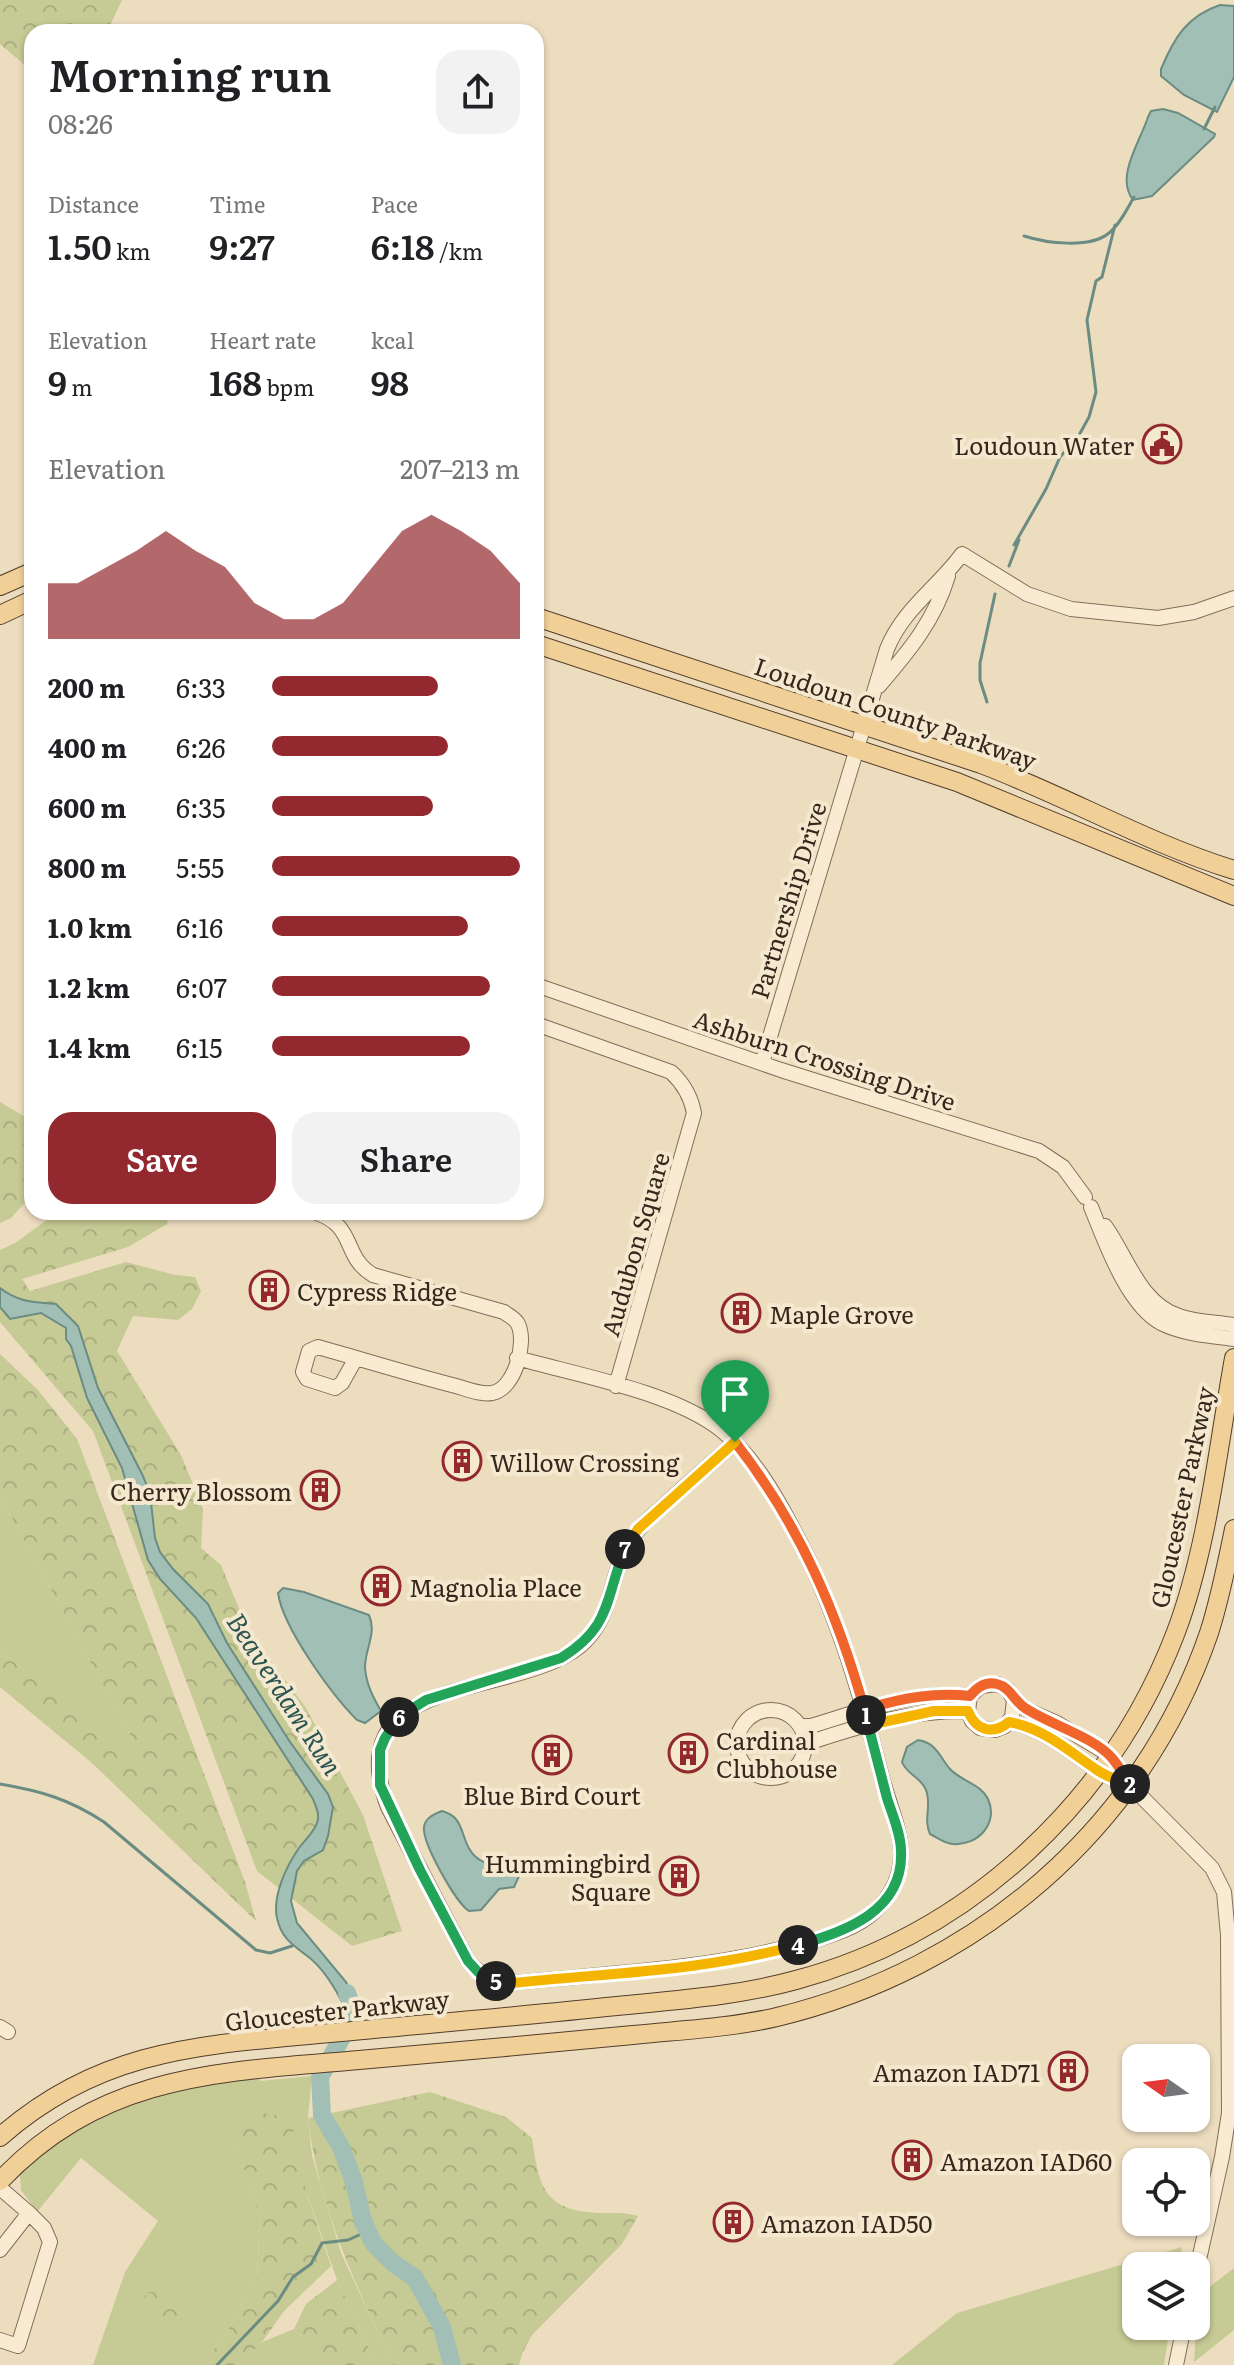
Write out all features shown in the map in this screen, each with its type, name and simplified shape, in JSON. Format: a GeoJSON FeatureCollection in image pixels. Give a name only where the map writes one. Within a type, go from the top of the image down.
{"type":"FeatureCollection","features":[{"type":"Feature","properties":{"kind":"main road"},"geometry":{"type":"LineString","coordinates":[[0,586],[24,576]]}},
{"type":"Feature","properties":{"kind":"main road"},"geometry":{"type":"LineString","coordinates":[[0,615],[24,604]]}},
{"type":"Feature","properties":{"kind":"main road","name":"Loudoun County Parkway"},"geometry":{"type":"LineString","coordinates":[[544,620],[1017,778],[1179,850],[1234,870]]}},
{"type":"Feature","properties":{"kind":"main road","name":"Loudoun County Parkway"},"geometry":{"type":"LineString","coordinates":[[544,647],[915,767],[999,798],[1234,896]]}},
{"type":"Feature","properties":{"kind":"main road","name":"Gloucester Parkway"},"geometry":{"type":"LineString","coordinates":[[0,2137],[41,2104],[68,2088],[116,2066],[168,2052],[265,2039],[723,1995],[798,1980],[838,1967],[932,1924],[969,1899],[1033,1846],[1069,1811],[1111,1756],[1153,1685],[1187,1598],[1209,1500],[1234,1358]]}},
{"type":"Feature","properties":{"kind":"main road"},"geometry":{"type":"LineString","coordinates":[[0,2181],[37,2146],[65,2126],[118,2098],[186,2079],[265,2068],[730,2026],[817,2006],[866,1990],[945,1951],[992,1920],[1078,1849],[1131,1786],[1156,1745],[1198,1660],[1217,1605],[1234,1529]]}},
{"type":"Feature","properties":{"kind":"street"},"geometry":{"type":"LineString","coordinates":[[876,689],[924,631],[943,593],[948,573],[962,554],[1027,594],[1071,609],[1158,618],[1194,612],[1234,598]]}},
{"type":"Feature","properties":{"kind":"street","name":"Partnership Drive"},"geometry":{"type":"LineString","coordinates":[[762,1063],[887,649],[913,607],[948,573]]}},
{"type":"Feature","properties":{"kind":"street","name":"Ashburn Crossing Drive"},"geometry":{"type":"LineString","coordinates":[[544,988],[762,1063],[1039,1151],[1063,1167],[1085,1197]]}},
{"type":"Feature","properties":{"kind":"street","name":"Audubon Square"},"geometry":{"type":"LineString","coordinates":[[544,1027],[671,1072],[692,1102],[694,1113],[616,1386]]}},
{"type":"Feature","properties":{"kind":"street"},"geometry":{"type":"LineString","coordinates":[[1234,1325],[1179,1316],[1158,1305],[1142,1287],[1117,1243],[1091,1207],[1110,1254],[1138,1302],[1152,1317],[1177,1329],[1234,1339]]}},
{"type":"Feature","properties":{"kind":"street"},"geometry":{"type":"LineString","coordinates":[[334,1220],[361,1268],[373,1275],[504,1312],[515,1320],[521,1335],[517,1358],[503,1389],[481,1393],[356,1358]]}},
{"type":"Feature","properties":{"kind":"street"},"geometry":{"type":"LineString","coordinates":[[517,1358],[679,1404],[735,1442],[779,1502],[824,1589],[869,1725],[902,1850],[900,1868],[891,1893],[865,1920],[825,1937],[725,1961],[513,1983],[486,1978],[468,1961],[388,1807],[380,1785],[380,1750],[397,1719],[410,1708],[426,1700],[561,1658],[580,1646],[603,1617],[618,1566],[638,1529],[735,1442]]}},
{"type":"Feature","properties":{"kind":"street"},"geometry":{"type":"LineString","coordinates":[[1014,1700],[1014,1712],[1009,1722],[995,1730],[985,1730],[976,1725],[968,1711],[970,1696],[981,1686],[992,1683],[1008,1690],[1014,1700],[1111,1756],[1131,1786],[1217,1875],[1226,1903],[1229,2113],[1226,2140],[1201,2252]]}},
{"type":"Feature","properties":{"kind":"street"},"geometry":{"type":"LineString","coordinates":[[800,1726],[811,1726],[899,1699],[930,1694],[970,1696]]}},
{"type":"Feature","properties":{"kind":"street"},"geometry":{"type":"LineString","coordinates":[[776,1710],[786,1713],[800,1726],[805,1744],[799,1763],[792,1771],[773,1779],[753,1774],[739,1758],[737,1748],[741,1727],[756,1713],[776,1710]]}},
{"type":"Feature","properties":{"kind":"street"},"geometry":{"type":"LineString","coordinates":[[805,1744],[869,1725],[934,1711],[968,1711]]}},
{"type":"Feature","properties":{"kind":"street"},"geometry":{"type":"LineString","coordinates":[[1009,1722],[1044,1734],[1099,1772],[1131,1786]]}},
{"type":"Feature","properties":{"kind":"street"},"geometry":{"type":"LineString","coordinates":[[0,2188],[29,2213],[48,2235],[50,2250],[18,2346],[0,2340]]}},
{"type":"Feature","properties":{"kind":"street"},"geometry":{"type":"LineString","coordinates":[[0,2250],[29,2213]]}},
{"type":"Feature","properties":{"kind":"street"},"geometry":{"type":"LineString","coordinates":[[1176,2365],[1181,2340]]}},
{"type":"Feature","properties":{"kind":"green space"},"geometry":{"type":"Polygon","coordinates":[[[0,0],[122,0],[111,24],[24,24],[24,64],[0,44],[0,0]]]}},
{"type":"Feature","properties":{"kind":"green space"},"geometry":{"type":"Polygon","coordinates":[[[0,1102],[24,1116],[24,1204],[11,1218],[0,1223],[0,1102]]]}},
{"type":"Feature","properties":{"kind":"green space"},"geometry":{"type":"Polygon","coordinates":[[[47,1220],[168,1220],[167,1224],[128,1247],[22,1279],[30,1291],[126,1262],[195,1277],[201,1291],[192,1309],[178,1320],[133,1316],[117,1351],[181,1455],[203,1509],[201,1548],[221,1565],[247,1628],[306,1708],[363,1815],[402,1931],[352,1946],[257,1871],[93,1431],[0,1322],[0,1250],[47,1220]]]}},
{"type":"Feature","properties":{"kind":"green space"},"geometry":{"type":"Polygon","coordinates":[[[0,1354],[38,1390],[77,1439],[245,1882],[256,1921],[92,1763],[0,1687],[0,1650],[119,1754],[134,1759],[134,1742],[0,1496],[0,1354]]]}},
{"type":"Feature","properties":{"kind":"green space"},"geometry":{"type":"Polygon","coordinates":[[[0,1496],[134,1742],[134,1760],[119,1755],[0,1650],[0,1496]]]}},
{"type":"Feature","properties":{"kind":"green space"},"geometry":{"type":"Polygon","coordinates":[[[260,2076],[260,2081],[312,2076],[308,2118],[312,2156],[341,2253],[393,2365],[377,2365],[337,2280],[307,2194],[236,2143],[260,2219],[257,2278],[223,2339],[201,2365],[93,2365],[125,2272],[158,2221],[81,2158],[37,2212],[21,2190],[20,2175],[68,2131],[160,2091],[260,2076]]]}},
{"type":"Feature","properties":{"kind":"green space"},"geometry":{"type":"Polygon","coordinates":[[[430,2092],[506,2117],[532,2138],[542,2182],[555,2201],[581,2211],[638,2216],[622,2244],[532,2335],[519,2365],[393,2365],[352,2275],[330,2214],[320,2182],[308,2118],[430,2092]]]}},
{"type":"Feature","properties":{"kind":"green space"},"geometry":{"type":"Polygon","coordinates":[[[256,2113],[272,2114],[291,2121],[307,2195],[331,2266],[284,2311],[262,2342],[238,2365],[201,2365],[223,2339],[257,2278],[260,2219],[236,2143],[241,2128],[256,2113]]]}},
{"type":"Feature","properties":{"kind":"green space"},"geometry":{"type":"Polygon","coordinates":[[[1182,2247],[1181,2252],[1165,2252],[1182,2247]]]}},
{"type":"Feature","properties":{"kind":"green space"},"geometry":{"type":"Polygon","coordinates":[[[1122,2265],[1122,2340],[1168,2340],[1164,2365],[892,2365],[957,2313],[1122,2265]]]}},
{"type":"Feature","properties":{"kind":"green space"},"geometry":{"type":"Polygon","coordinates":[[[1234,2268],[1234,2330],[1194,2362],[1195,2340],[1210,2340],[1212,2285],[1234,2268]]]}},
{"type":"Feature","properties":{"kind":"green space"},"geometry":{"type":"Polygon","coordinates":[[[337,2280],[377,2365],[329,2365],[294,2329],[306,2304],[337,2280]]]}},
{"type":"Feature","properties":{"kind":"green space"},"geometry":{"type":"Polygon","coordinates":[[[149,2292],[168,2297],[180,2310],[183,2327],[174,2345],[145,2311],[141,2300],[149,2292]]]}},
{"type":"Feature","properties":{"kind":"green space"},"geometry":{"type":"Polygon","coordinates":[[[294,2329],[329,2365],[238,2365],[262,2342],[294,2329]]]}},
{"type":"Feature","properties":{"kind":"water"},"geometry":{"type":"Polygon","coordinates":[[[1220,5],[1234,6],[1234,77],[1217,112],[1184,95],[1161,76],[1161,69],[1171,47],[1190,22],[1220,5]]]}},
{"type":"Feature","properties":{"kind":"water"},"geometry":{"type":"Polygon","coordinates":[[[1163,109],[1178,113],[1215,134],[1152,196],[1133,200],[1127,181],[1131,159],[1151,111],[1163,109]]]}},
{"type":"Feature","properties":{"kind":"water"},"geometry":{"type":"Polygon","coordinates":[[[0,1288],[20,1299],[56,1304],[78,1326],[98,1388],[150,1494],[155,1538],[160,1552],[208,1604],[227,1643],[290,1742],[328,1794],[333,1807],[328,1836],[323,1850],[304,1861],[297,1871],[291,1901],[297,1923],[346,1982],[360,2010],[355,2014],[346,2010],[319,1966],[287,1940],[277,1918],[277,1900],[285,1872],[317,1823],[318,1814],[313,1799],[196,1618],[160,1579],[148,1560],[122,1468],[87,1398],[66,1339],[66,1328],[41,1313],[10,1319],[0,1307],[0,1288]]]}},
{"type":"Feature","properties":{"kind":"water"},"geometry":{"type":"Polygon","coordinates":[[[283,1588],[304,1592],[369,1615],[372,1628],[366,1673],[370,1690],[381,1711],[365,1723],[357,1720],[335,1695],[299,1642],[282,1607],[278,1593],[283,1588]]]}},
{"type":"Feature","properties":{"kind":"water"},"geometry":{"type":"Polygon","coordinates":[[[918,1740],[933,1747],[949,1768],[980,1789],[988,1799],[991,1816],[988,1824],[971,1841],[950,1844],[930,1834],[926,1790],[902,1762],[907,1747],[918,1740]]]}},
{"type":"Feature","properties":{"kind":"water"},"geometry":{"type":"Polygon","coordinates":[[[442,1811],[458,1822],[475,1856],[487,1863],[521,1872],[514,1887],[499,1889],[481,1910],[469,1911],[463,1906],[428,1846],[424,1827],[426,1821],[442,1811]]]}},
{"type":"Feature","properties":{"kind":"waterway"},"geometry":{"type":"LineString","coordinates":[[1204,129],[1215,107]]}},
{"type":"Feature","properties":{"kind":"waterway"},"geometry":{"type":"LineString","coordinates":[[1024,236],[1068,243],[1101,238],[1117,225],[1134,197]]}},
{"type":"Feature","properties":{"kind":"waterway"},"geometry":{"type":"LineString","coordinates":[[1014,545],[1046,489],[1060,457],[1078,437],[1089,417],[1096,392],[1087,320],[1115,225]]}},
{"type":"Feature","properties":{"kind":"waterway"},"geometry":{"type":"LineString","coordinates":[[1009,566],[1019,540]]}},
{"type":"Feature","properties":{"kind":"waterway"},"geometry":{"type":"LineString","coordinates":[[987,702],[980,680],[980,663],[995,594]]}},
{"type":"Feature","properties":{"kind":"waterway"},"geometry":{"type":"LineString","coordinates":[[0,1784],[54,1797],[104,1822],[256,1950],[270,1953],[292,1946]]}},
{"type":"Feature","properties":{"kind":"waterway","name":"Beaverdam Run"},"geometry":{"type":"LineString","coordinates":[[347,1993],[355,2014],[320,2077],[322,2115],[341,2147],[354,2182],[363,2221],[374,2244],[393,2263],[415,2278],[442,2327],[452,2365]]}},
{"type":"Feature","properties":{"kind":"waterway"},"geometry":{"type":"LineString","coordinates":[[217,2365],[278,2301],[293,2277],[311,2264],[322,2243],[348,2240],[368,2231]]}},
{"type":"Feature","properties":{"kind":"place","name":"Loudoun Water"},"geometry":{"type":"Point","coordinates":[1162,444]}},
{"type":"Feature","properties":{"kind":"place","name":"Cypress Ridge"},"geometry":{"type":"Point","coordinates":[269,1290]}},
{"type":"Feature","properties":{"kind":"place","name":"Maple Grove"},"geometry":{"type":"Point","coordinates":[741,1313]}},
{"type":"Feature","properties":{"kind":"place","name":"Willow Crossing"},"geometry":{"type":"Point","coordinates":[462,1461]}},
{"type":"Feature","properties":{"kind":"place","name":"Cherry Blossom"},"geometry":{"type":"Point","coordinates":[320,1490]}},
{"type":"Feature","properties":{"kind":"place","name":"Magnolia Place"},"geometry":{"type":"Point","coordinates":[381,1586]}},
{"type":"Feature","properties":{"kind":"place","name":"Cardinal Clubhouse"},"geometry":{"type":"Point","coordinates":[688,1753]}},
{"type":"Feature","properties":{"kind":"place","name":"Blue Bird Court"},"geometry":{"type":"Point","coordinates":[552,1755]}},
{"type":"Feature","properties":{"kind":"place","name":"Hummingbird Square"},"geometry":{"type":"Point","coordinates":[679,1876]}},
{"type":"Feature","properties":{"kind":"place","name":"Amazon IAD71"},"geometry":{"type":"Point","coordinates":[1068,2071]}},
{"type":"Feature","properties":{"kind":"place","name":"Amazon IAD60"},"geometry":{"type":"Point","coordinates":[912,2160]}},
{"type":"Feature","properties":{"kind":"place","name":"Amazon IAD50"},"geometry":{"type":"Point","coordinates":[733,2222]}},
{"type":"Feature","properties":{"kind":"route"},"geometry":{"type":"LineString","coordinates":[[735,1442],[638,1529],[618,1566],[611,1599],[603,1617],[592,1635],[580,1646],[561,1658],[426,1700],[397,1719],[385,1738],[380,1750],[379,1773],[388,1807],[468,1961],[486,1978],[513,1983],[710,1963],[768,1953],[825,1937],[865,1920],[886,1900],[895,1886],[902,1850],[880,1772],[869,1725],[864,1709],[930,1694],[970,1696],[981,1686],[998,1684],[1027,1710],[1057,1723],[1111,1756],[1131,1786],[1099,1772],[1064,1746],[1035,1730],[1009,1722],[995,1730],[985,1730],[976,1725],[968,1711],[934,1711],[869,1725],[824,1589],[779,1502],[735,1442]]}}]}
